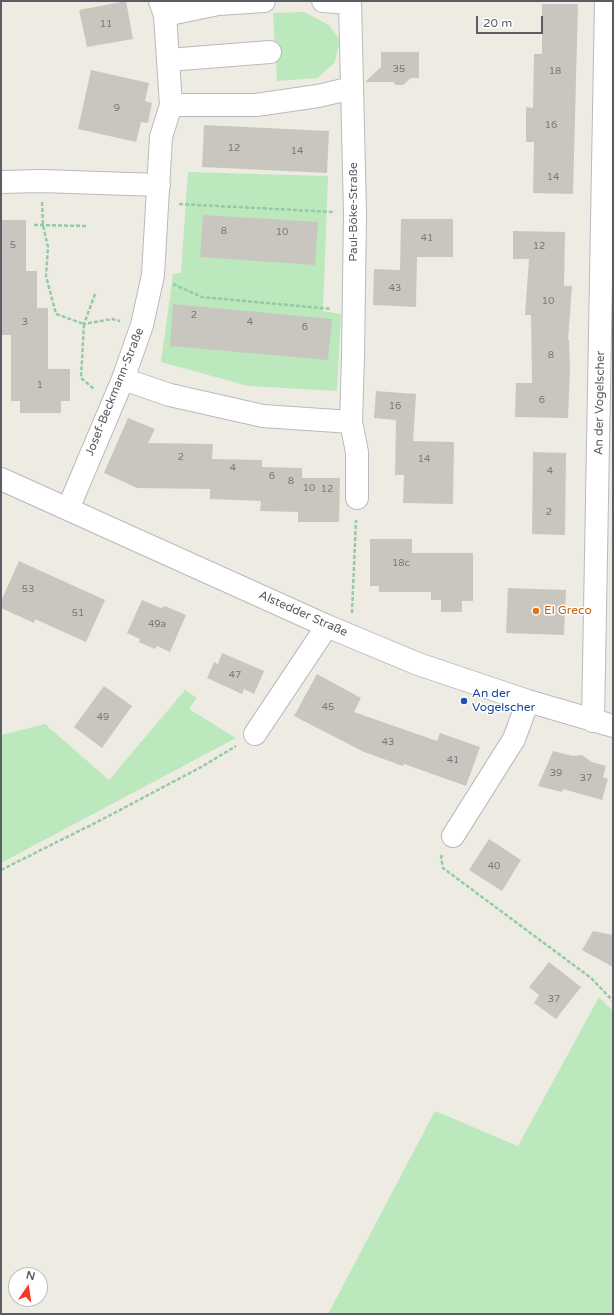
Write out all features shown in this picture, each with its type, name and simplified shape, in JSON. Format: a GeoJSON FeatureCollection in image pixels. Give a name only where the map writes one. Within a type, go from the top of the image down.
{"type":"FeatureCollection","features":[{"type":"Feature","properties":{"kind":"street"},"geometry":{"type":"LineString","coordinates":[[162,8],[264,1]]}},
{"type":"Feature","properties":{"kind":"street","name":"Paul-Böke-Straße"},"geometry":{"type":"LineString","coordinates":[[323,1],[350,2],[355,213],[351,422],[357,452],[357,498]]}},
{"type":"Feature","properties":{"kind":"street","name":"An der Vogelscher"},"geometry":{"type":"LineString","coordinates":[[603,724],[608,181],[606,1]]}},
{"type":"Feature","properties":{"kind":"street","name":"Josef-Beckmann-Straße"},"geometry":{"type":"LineString","coordinates":[[68,510],[122,380],[142,325],[153,275],[161,137],[171,105],[162,8]]}},
{"type":"Feature","properties":{"kind":"street"},"geometry":{"type":"LineString","coordinates":[[168,60],[270,52]]}},
{"type":"Feature","properties":{"kind":"street"},"geometry":{"type":"LineString","coordinates":[[171,105],[256,105],[318,96],[352,88]]}},
{"type":"Feature","properties":{"kind":"street"},"geometry":{"type":"LineString","coordinates":[[1,182],[41,181],[158,194]]}},
{"type":"Feature","properties":{"kind":"street"},"geometry":{"type":"LineString","coordinates":[[122,380],[170,395],[263,416],[351,422]]}},
{"type":"Feature","properties":{"kind":"street","name":"Alstedder Straße"},"geometry":{"type":"LineString","coordinates":[[1,479],[327,626],[418,664],[528,701],[603,724]]}},
{"type":"Feature","properties":{"kind":"street"},"geometry":{"type":"LineString","coordinates":[[255,734],[327,626]]}},
{"type":"Feature","properties":{"kind":"street"},"geometry":{"type":"LineString","coordinates":[[453,836],[514,740],[528,701]]}},
{"type":"Feature","properties":{"kind":"path"},"geometry":{"type":"LineString","coordinates":[[41,181],[43,225],[48,247],[46,276],[56,314],[84,324],[112,319],[142,325]]}},
{"type":"Feature","properties":{"kind":"path"},"geometry":{"type":"LineString","coordinates":[[158,194],[355,213]]}},
{"type":"Feature","properties":{"kind":"path"},"geometry":{"type":"LineString","coordinates":[[34,225],[87,226]]}},
{"type":"Feature","properties":{"kind":"path"},"geometry":{"type":"LineString","coordinates":[[153,275],[202,297],[327,309],[354,309]]}},
{"type":"Feature","properties":{"kind":"path"},"geometry":{"type":"LineString","coordinates":[[95,294],[84,324],[81,378],[112,403]]}},
{"type":"Feature","properties":{"kind":"path"},"geometry":{"type":"LineString","coordinates":[[350,635],[355,577],[357,498]]}},
{"type":"Feature","properties":{"kind":"path"},"geometry":{"type":"LineString","coordinates":[[1,870],[101,820],[203,766],[255,734]]}},
{"type":"Feature","properties":{"kind":"path"},"geometry":{"type":"LineString","coordinates":[[453,836],[441,858],[443,868],[591,978],[613,1000]]}},
{"type":"Feature","properties":{"kind":"green space"},"geometry":{"type":"Polygon","coordinates":[[[304,12],[329,25],[340,40],[335,62],[318,78],[277,81],[273,13],[304,12]]]}},
{"type":"Feature","properties":{"kind":"green space"},"geometry":{"type":"Polygon","coordinates":[[[188,172],[328,176],[323,311],[341,314],[337,391],[248,386],[161,362],[173,274],[181,273],[188,172]]]}},
{"type":"Feature","properties":{"kind":"green space"},"geometry":{"type":"Polygon","coordinates":[[[185,690],[197,698],[189,709],[236,738],[1,863],[1,735],[45,724],[109,780],[185,690]]]}},
{"type":"Feature","properties":{"kind":"green space"},"geometry":{"type":"Polygon","coordinates":[[[599,997],[613,1011],[613,1314],[328,1314],[435,1111],[518,1146],[599,997]]]}},
{"type":"Feature","properties":{"kind":"building"},"geometry":{"type":"Polygon","coordinates":[[[126,1],[133,39],[87,47],[79,10],[126,1]]]}},
{"type":"Feature","properties":{"kind":"building"},"geometry":{"type":"Polygon","coordinates":[[[542,4],[578,4],[573,194],[533,193],[534,142],[526,142],[526,107],[533,108],[534,54],[542,54],[542,4]]]}},
{"type":"Feature","properties":{"kind":"building"},"geometry":{"type":"Polygon","coordinates":[[[381,52],[419,52],[419,78],[411,78],[403,85],[396,85],[393,82],[365,82],[381,67],[381,52]]]}},
{"type":"Feature","properties":{"kind":"building"},"geometry":{"type":"Polygon","coordinates":[[[91,70],[149,83],[145,101],[152,103],[148,123],[141,122],[136,142],[78,129],[91,70]]]}},
{"type":"Feature","properties":{"kind":"building"},"geometry":{"type":"Polygon","coordinates":[[[204,125],[329,131],[327,173],[202,167],[204,125]]]}},
{"type":"Feature","properties":{"kind":"building"},"geometry":{"type":"Polygon","coordinates":[[[203,215],[318,222],[315,265],[200,257],[203,215]]]}},
{"type":"Feature","properties":{"kind":"building"},"geometry":{"type":"Polygon","coordinates":[[[401,219],[453,219],[453,257],[417,257],[416,307],[373,305],[374,269],[400,270],[401,219]]]}},
{"type":"Feature","properties":{"kind":"building"},"geometry":{"type":"Polygon","coordinates":[[[1,220],[26,220],[26,271],[37,271],[37,308],[48,308],[48,369],[70,369],[70,401],[61,401],[61,413],[20,413],[20,401],[11,401],[11,335],[1,335],[1,220]]]}},
{"type":"Feature","properties":{"kind":"building"},"geometry":{"type":"Polygon","coordinates":[[[513,231],[565,232],[564,286],[572,286],[568,340],[570,370],[568,418],[515,417],[516,383],[532,383],[531,315],[525,315],[529,259],[513,259],[513,231]]]}},
{"type":"Feature","properties":{"kind":"building"},"geometry":{"type":"Polygon","coordinates":[[[173,304],[332,319],[328,360],[170,346],[173,304]]]}},
{"type":"Feature","properties":{"kind":"building"},"geometry":{"type":"Polygon","coordinates":[[[376,391],[416,394],[413,441],[454,442],[453,504],[403,503],[404,475],[395,475],[396,420],[374,418],[376,391]]]}},
{"type":"Feature","properties":{"kind":"building"},"geometry":{"type":"Polygon","coordinates":[[[128,418],[155,429],[148,443],[213,444],[212,459],[262,460],[262,467],[302,468],[302,478],[340,478],[339,522],[298,522],[298,512],[260,511],[261,501],[210,499],[210,489],[137,488],[104,473],[128,418]]]}},
{"type":"Feature","properties":{"kind":"building"},"geometry":{"type":"Polygon","coordinates":[[[533,452],[566,453],[565,535],[532,534],[533,452]]]}},
{"type":"Feature","properties":{"kind":"building"},"geometry":{"type":"Polygon","coordinates":[[[370,539],[412,539],[412,553],[473,553],[473,601],[462,601],[462,612],[441,612],[441,600],[431,600],[431,592],[379,592],[379,586],[370,586],[370,539]]]}},
{"type":"Feature","properties":{"kind":"building"},"geometry":{"type":"Polygon","coordinates":[[[19,561],[105,600],[86,642],[35,619],[34,623],[1,608],[1,601],[19,561]]]}},
{"type":"Feature","properties":{"kind":"building","name":"El Greco"},"geometry":{"type":"Polygon","coordinates":[[[508,588],[566,590],[564,635],[506,633],[508,588]]]}},
{"type":"Feature","properties":{"kind":"building"},"geometry":{"type":"Polygon","coordinates":[[[142,600],[161,608],[165,606],[186,615],[170,652],[157,646],[155,649],[139,642],[140,639],[127,633],[142,600]]]}},
{"type":"Feature","properties":{"kind":"building"},"geometry":{"type":"Polygon","coordinates":[[[222,653],[264,671],[254,694],[244,689],[242,694],[207,678],[214,662],[218,664],[222,653]]]}},
{"type":"Feature","properties":{"kind":"building"},"geometry":{"type":"Polygon","coordinates":[[[317,674],[361,698],[354,712],[437,741],[440,733],[480,747],[466,786],[404,764],[403,766],[364,752],[294,716],[317,674]]]}},
{"type":"Feature","properties":{"kind":"building"},"geometry":{"type":"Polygon","coordinates":[[[104,686],[132,706],[102,748],[74,727],[104,686]]]}},
{"type":"Feature","properties":{"kind":"building"},"geometry":{"type":"Polygon","coordinates":[[[553,751],[573,756],[582,755],[592,762],[606,766],[603,777],[608,779],[602,800],[563,789],[562,792],[538,786],[553,751]]]}},
{"type":"Feature","properties":{"kind":"building"},"geometry":{"type":"Polygon","coordinates":[[[489,839],[521,860],[502,891],[469,870],[489,839]]]}},
{"type":"Feature","properties":{"kind":"building"},"geometry":{"type":"Polygon","coordinates":[[[593,931],[613,935],[613,967],[582,950],[593,931]]]}},
{"type":"Feature","properties":{"kind":"building"},"geometry":{"type":"Polygon","coordinates":[[[549,962],[581,987],[556,1019],[534,1003],[539,995],[529,987],[549,962]]]}},
{"type":"Feature","properties":{"kind":"place","name":"El Greco"},"geometry":{"type":"Point","coordinates":[536,611]}},
{"type":"Feature","properties":{"kind":"place","name":"An der Vogelscher"},"geometry":{"type":"Point","coordinates":[464,701]}}]}
